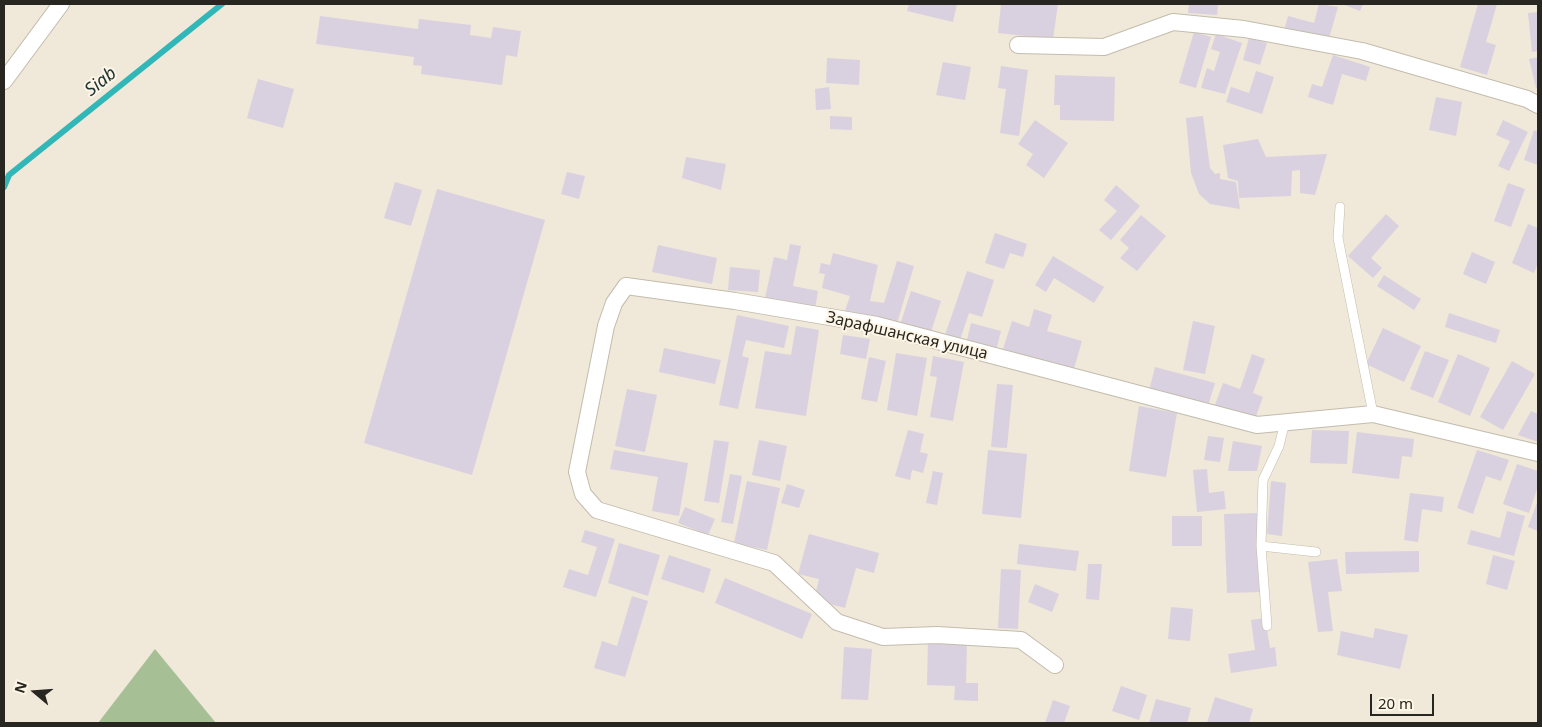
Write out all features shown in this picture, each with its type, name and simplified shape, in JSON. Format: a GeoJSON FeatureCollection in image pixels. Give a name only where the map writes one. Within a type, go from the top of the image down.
{"type":"FeatureCollection","features":[{"type":"Feature","properties":{"kind":"street"},"geometry":{"type":"LineString","coordinates":[[4,81],[61,4]]}},
{"type":"Feature","properties":{"kind":"street"},"geometry":{"type":"LineString","coordinates":[[1018,45],[1104,47],[1173,22],[1244,29],[1362,51],[1527,99],[1538,104]]}},
{"type":"Feature","properties":{"kind":"street","name":"Зарафшанская улица"},"geometry":{"type":"LineString","coordinates":[[1055,665],[1021,640],[937,635],[883,637],[837,622],[774,563],[597,510],[583,494],[577,472],[606,326],[614,303],[626,286],[736,301],[877,325],[1257,425],[1374,414],[1538,453]]}},
{"type":"Feature","properties":{"kind":"lane"},"geometry":{"type":"LineString","coordinates":[[1340,208],[1338,238],[1374,414]]}},
{"type":"Feature","properties":{"kind":"lane"},"geometry":{"type":"LineString","coordinates":[[1267,626],[1261,546],[1263,480],[1279,446],[1285,422]]}},
{"type":"Feature","properties":{"kind":"lane"},"geometry":{"type":"LineString","coordinates":[[1261,546],[1316,552]]}},
{"type":"Feature","properties":{"kind":"green space"},"geometry":{"type":"Polygon","coordinates":[[[155,649],[216,723],[98,723],[155,649]]]}},
{"type":"Feature","properties":{"kind":"building"},"geometry":{"type":"Polygon","coordinates":[[[909,4],[957,4],[953,22],[907,11],[909,4]]]}},
{"type":"Feature","properties":{"kind":"building"},"geometry":{"type":"Polygon","coordinates":[[[1001,4],[1058,4],[1053,39],[998,33],[1001,4]]]}},
{"type":"Feature","properties":{"kind":"building"},"geometry":{"type":"Polygon","coordinates":[[[1189,4],[1218,4],[1217,15],[1188,13],[1189,4]]]}},
{"type":"Feature","properties":{"kind":"building"},"geometry":{"type":"Polygon","coordinates":[[[1319,4],[1338,7],[1328,42],[1284,31],[1288,16],[1314,23],[1319,4]]]}},
{"type":"Feature","properties":{"kind":"building"},"geometry":{"type":"Polygon","coordinates":[[[1342,4],[1363,4],[1360,11],[1342,4]]]}},
{"type":"Feature","properties":{"kind":"building"},"geometry":{"type":"Polygon","coordinates":[[[1478,4],[1497,4],[1486,42],[1496,45],[1487,75],[1460,67],[1478,4]]]}},
{"type":"Feature","properties":{"kind":"building"},"geometry":{"type":"Polygon","coordinates":[[[1538,12],[1538,51],[1532,52],[1528,13],[1538,12]]]}},
{"type":"Feature","properties":{"kind":"building"},"geometry":{"type":"Polygon","coordinates":[[[320,16],[418,29],[419,19],[471,25],[470,35],[491,38],[493,27],[521,31],[517,57],[506,55],[502,85],[421,74],[422,66],[413,65],[414,57],[316,44],[320,16]]]}},
{"type":"Feature","properties":{"kind":"building"},"geometry":{"type":"Polygon","coordinates":[[[1194,32],[1211,37],[1196,88],[1179,83],[1194,32]]]}},
{"type":"Feature","properties":{"kind":"building"},"geometry":{"type":"Polygon","coordinates":[[[1216,34],[1242,43],[1225,94],[1201,88],[1207,68],[1214,71],[1220,52],[1211,49],[1216,34]]]}},
{"type":"Feature","properties":{"kind":"building"},"geometry":{"type":"Polygon","coordinates":[[[1249,38],[1267,43],[1260,65],[1243,60],[1249,38]]]}},
{"type":"Feature","properties":{"kind":"building"},"geometry":{"type":"Polygon","coordinates":[[[1333,55],[1370,67],[1366,81],[1342,74],[1333,105],[1308,97],[1312,84],[1322,87],[1333,55]]]}},
{"type":"Feature","properties":{"kind":"building"},"geometry":{"type":"Polygon","coordinates":[[[1538,57],[1538,87],[1536,88],[1529,59],[1538,57]]]}},
{"type":"Feature","properties":{"kind":"building"},"geometry":{"type":"Polygon","coordinates":[[[827,58],[860,60],[859,85],[826,83],[827,58]]]}},
{"type":"Feature","properties":{"kind":"building"},"geometry":{"type":"Polygon","coordinates":[[[943,62],[971,67],[965,100],[936,95],[943,62]]]}},
{"type":"Feature","properties":{"kind":"building"},"geometry":{"type":"Polygon","coordinates":[[[1001,66],[1028,70],[1019,136],[1000,133],[1006,89],[998,88],[1001,66]]]}},
{"type":"Feature","properties":{"kind":"building"},"geometry":{"type":"Polygon","coordinates":[[[1256,71],[1274,77],[1262,114],[1226,102],[1231,87],[1249,93],[1256,71]]]}},
{"type":"Feature","properties":{"kind":"building"},"geometry":{"type":"Polygon","coordinates":[[[1055,75],[1115,77],[1114,121],[1060,120],[1060,105],[1054,105],[1055,75]]]}},
{"type":"Feature","properties":{"kind":"building"},"geometry":{"type":"Polygon","coordinates":[[[258,79],[294,89],[283,128],[247,118],[258,79]]]}},
{"type":"Feature","properties":{"kind":"building"},"geometry":{"type":"Polygon","coordinates":[[[829,87],[831,109],[816,110],[815,89],[829,87]]]}},
{"type":"Feature","properties":{"kind":"building"},"geometry":{"type":"Polygon","coordinates":[[[1436,97],[1462,102],[1456,136],[1429,130],[1436,97]]]}},
{"type":"Feature","properties":{"kind":"building"},"geometry":{"type":"Polygon","coordinates":[[[830,116],[852,117],[852,130],[830,129],[830,116]]]}},
{"type":"Feature","properties":{"kind":"building"},"geometry":{"type":"Polygon","coordinates":[[[1203,116],[1210,168],[1215,174],[1220,173],[1220,179],[1236,182],[1240,209],[1210,204],[1199,194],[1191,173],[1186,118],[1203,116]]]}},
{"type":"Feature","properties":{"kind":"building"},"geometry":{"type":"Polygon","coordinates":[[[1035,120],[1068,143],[1044,178],[1026,165],[1033,154],[1018,144],[1035,120]]]}},
{"type":"Feature","properties":{"kind":"building"},"geometry":{"type":"Polygon","coordinates":[[[1503,120],[1528,132],[1509,171],[1498,166],[1510,141],[1496,135],[1503,120]]]}},
{"type":"Feature","properties":{"kind":"building"},"geometry":{"type":"Polygon","coordinates":[[[1534,130],[1538,132],[1538,165],[1524,160],[1534,130]]]}},
{"type":"Feature","properties":{"kind":"building"},"geometry":{"type":"Polygon","coordinates":[[[1258,139],[1266,157],[1327,154],[1315,195],[1300,193],[1300,170],[1292,171],[1291,196],[1239,198],[1238,181],[1228,178],[1223,145],[1258,139]]]}},
{"type":"Feature","properties":{"kind":"building"},"geometry":{"type":"Polygon","coordinates":[[[686,157],[726,164],[721,190],[682,178],[686,157]]]}},
{"type":"Feature","properties":{"kind":"building"},"geometry":{"type":"Polygon","coordinates":[[[567,172],[585,176],[579,199],[561,194],[567,172]]]}},
{"type":"Feature","properties":{"kind":"building"},"geometry":{"type":"Polygon","coordinates":[[[395,182],[422,190],[411,226],[384,218],[395,182]]]}},
{"type":"Feature","properties":{"kind":"building"},"geometry":{"type":"Polygon","coordinates":[[[1508,183],[1525,189],[1511,227],[1494,221],[1508,183]]]}},
{"type":"Feature","properties":{"kind":"building"},"geometry":{"type":"Polygon","coordinates":[[[1116,185],[1140,206],[1111,240],[1099,230],[1117,211],[1104,200],[1116,185]]]}},
{"type":"Feature","properties":{"kind":"building"},"geometry":{"type":"Polygon","coordinates":[[[437,189],[545,220],[472,475],[364,443],[437,189]]]}},
{"type":"Feature","properties":{"kind":"building"},"geometry":{"type":"Polygon","coordinates":[[[1386,214],[1399,226],[1371,258],[1382,268],[1373,278],[1348,256],[1386,214]]]}},
{"type":"Feature","properties":{"kind":"building"},"geometry":{"type":"Polygon","coordinates":[[[1141,215],[1166,236],[1137,271],[1120,258],[1129,248],[1120,240],[1141,215]]]}},
{"type":"Feature","properties":{"kind":"building"},"geometry":{"type":"Polygon","coordinates":[[[1528,224],[1538,228],[1538,263],[1534,273],[1512,263],[1528,224]]]}},
{"type":"Feature","properties":{"kind":"building"},"geometry":{"type":"Polygon","coordinates":[[[995,233],[1027,244],[1023,257],[1010,253],[1004,269],[985,263],[995,233]]]}},
{"type":"Feature","properties":{"kind":"building"},"geometry":{"type":"Polygon","coordinates":[[[790,244],[801,246],[793,286],[818,291],[815,309],[765,298],[774,257],[787,260],[790,244]]]}},
{"type":"Feature","properties":{"kind":"building"},"geometry":{"type":"Polygon","coordinates":[[[658,245],[717,258],[712,284],[652,272],[658,245]]]}},
{"type":"Feature","properties":{"kind":"building"},"geometry":{"type":"Polygon","coordinates":[[[1472,252],[1495,262],[1486,284],[1463,274],[1472,252]]]}},
{"type":"Feature","properties":{"kind":"building"},"geometry":{"type":"Polygon","coordinates":[[[833,253],[878,265],[870,301],[884,303],[897,261],[914,266],[896,327],[845,311],[850,296],[822,288],[825,274],[819,273],[821,263],[830,265],[833,253]]]}},
{"type":"Feature","properties":{"kind":"building"},"geometry":{"type":"Polygon","coordinates":[[[1053,256],[1104,287],[1094,303],[1054,278],[1046,292],[1035,285],[1053,256]]]}},
{"type":"Feature","properties":{"kind":"building"},"geometry":{"type":"Polygon","coordinates":[[[730,267],[760,270],[758,292],[728,290],[730,267]]]}},
{"type":"Feature","properties":{"kind":"building"},"geometry":{"type":"Polygon","coordinates":[[[967,271],[994,280],[982,317],[969,313],[960,340],[945,335],[967,271]]]}},
{"type":"Feature","properties":{"kind":"building"},"geometry":{"type":"Polygon","coordinates":[[[1384,275],[1421,299],[1414,310],[1377,286],[1384,275]]]}},
{"type":"Feature","properties":{"kind":"building"},"geometry":{"type":"Polygon","coordinates":[[[911,291],[941,301],[930,335],[900,325],[911,291]]]}},
{"type":"Feature","properties":{"kind":"building"},"geometry":{"type":"Polygon","coordinates":[[[1034,309],[1052,315],[1047,331],[1082,341],[1073,372],[1003,349],[1012,321],[1029,327],[1034,309]]]}},
{"type":"Feature","properties":{"kind":"building"},"geometry":{"type":"Polygon","coordinates":[[[1449,313],[1500,330],[1496,343],[1445,327],[1449,313]]]}},
{"type":"Feature","properties":{"kind":"building"},"geometry":{"type":"Polygon","coordinates":[[[737,315],[789,326],[784,348],[746,340],[742,356],[749,358],[738,409],[719,405],[737,315]]]}},
{"type":"Feature","properties":{"kind":"building"},"geometry":{"type":"Polygon","coordinates":[[[1193,321],[1215,326],[1205,374],[1183,370],[1193,321]]]}},
{"type":"Feature","properties":{"kind":"building"},"geometry":{"type":"Polygon","coordinates":[[[971,323],[1001,331],[996,351],[966,344],[971,323]]]}},
{"type":"Feature","properties":{"kind":"building"},"geometry":{"type":"Polygon","coordinates":[[[796,326],[819,330],[806,416],[755,408],[765,351],[791,355],[796,326]]]}},
{"type":"Feature","properties":{"kind":"building"},"geometry":{"type":"Polygon","coordinates":[[[1383,328],[1421,346],[1404,382],[1366,364],[1383,328]]]}},
{"type":"Feature","properties":{"kind":"building"},"geometry":{"type":"Polygon","coordinates":[[[843,335],[870,339],[866,359],[840,354],[843,335]]]}},
{"type":"Feature","properties":{"kind":"building"},"geometry":{"type":"Polygon","coordinates":[[[664,348],[721,360],[715,384],[659,372],[664,348]]]}},
{"type":"Feature","properties":{"kind":"building"},"geometry":{"type":"Polygon","coordinates":[[[1425,351],[1449,360],[1433,398],[1410,389],[1425,351]]]}},
{"type":"Feature","properties":{"kind":"building"},"geometry":{"type":"Polygon","coordinates":[[[896,353],[927,358],[917,416],[887,410],[896,353]]]}},
{"type":"Feature","properties":{"kind":"building"},"geometry":{"type":"Polygon","coordinates":[[[1252,354],[1265,359],[1253,393],[1263,397],[1255,419],[1215,405],[1223,383],[1240,389],[1252,354]]]}},
{"type":"Feature","properties":{"kind":"building"},"geometry":{"type":"Polygon","coordinates":[[[1458,354],[1490,368],[1470,416],[1438,402],[1458,354]]]}},
{"type":"Feature","properties":{"kind":"building"},"geometry":{"type":"Polygon","coordinates":[[[933,356],[964,362],[953,421],[930,417],[937,377],[930,376],[933,356]]]}},
{"type":"Feature","properties":{"kind":"building"},"geometry":{"type":"Polygon","coordinates":[[[869,357],[886,361],[877,402],[861,399],[869,357]]]}},
{"type":"Feature","properties":{"kind":"building"},"geometry":{"type":"Polygon","coordinates":[[[1512,361],[1535,374],[1503,430],[1480,417],[1512,361]]]}},
{"type":"Feature","properties":{"kind":"building"},"geometry":{"type":"Polygon","coordinates":[[[1155,367],[1215,383],[1208,406],[1149,391],[1155,367]]]}},
{"type":"Feature","properties":{"kind":"building"},"geometry":{"type":"Polygon","coordinates":[[[997,384],[1013,385],[1007,448],[991,447],[997,384]]]}},
{"type":"Feature","properties":{"kind":"building"},"geometry":{"type":"Polygon","coordinates":[[[627,389],[657,395],[645,452],[615,446],[627,389]]]}},
{"type":"Feature","properties":{"kind":"building"},"geometry":{"type":"Polygon","coordinates":[[[1139,406],[1177,413],[1166,477],[1129,471],[1139,406]]]}},
{"type":"Feature","properties":{"kind":"building"},"geometry":{"type":"Polygon","coordinates":[[[1531,411],[1538,414],[1538,442],[1518,435],[1531,411]]]}},
{"type":"Feature","properties":{"kind":"building"},"geometry":{"type":"Polygon","coordinates":[[[908,430],[924,434],[920,452],[928,454],[923,473],[912,470],[910,480],[895,476],[908,430]]]}},
{"type":"Feature","properties":{"kind":"building"},"geometry":{"type":"Polygon","coordinates":[[[1312,430],[1349,431],[1347,464],[1310,463],[1312,430]]]}},
{"type":"Feature","properties":{"kind":"building"},"geometry":{"type":"Polygon","coordinates":[[[1357,432],[1414,439],[1412,457],[1402,456],[1399,479],[1352,473],[1357,432]]]}},
{"type":"Feature","properties":{"kind":"building"},"geometry":{"type":"Polygon","coordinates":[[[1208,436],[1224,438],[1220,462],[1204,460],[1208,436]]]}},
{"type":"Feature","properties":{"kind":"building"},"geometry":{"type":"Polygon","coordinates":[[[714,440],[729,442],[719,503],[704,501],[714,440]]]}},
{"type":"Feature","properties":{"kind":"building"},"geometry":{"type":"Polygon","coordinates":[[[759,440],[787,446],[780,481],[752,475],[759,440]]]}},
{"type":"Feature","properties":{"kind":"building"},"geometry":{"type":"Polygon","coordinates":[[[1233,441],[1262,446],[1257,471],[1228,471],[1233,441]]]}},
{"type":"Feature","properties":{"kind":"building"},"geometry":{"type":"Polygon","coordinates":[[[614,450],[688,463],[679,516],[652,511],[658,477],[610,469],[614,450]]]}},
{"type":"Feature","properties":{"kind":"building"},"geometry":{"type":"Polygon","coordinates":[[[988,450],[1027,454],[1021,518],[982,514],[988,450]]]}},
{"type":"Feature","properties":{"kind":"building"},"geometry":{"type":"Polygon","coordinates":[[[1477,450],[1509,460],[1501,481],[1486,476],[1473,514],[1457,508],[1477,450]]]}},
{"type":"Feature","properties":{"kind":"building"},"geometry":{"type":"Polygon","coordinates":[[[1517,464],[1538,471],[1538,486],[1529,513],[1503,504],[1517,464]]]}},
{"type":"Feature","properties":{"kind":"building"},"geometry":{"type":"Polygon","coordinates":[[[1207,469],[1209,493],[1224,491],[1226,509],[1197,512],[1193,470],[1207,469]]]}},
{"type":"Feature","properties":{"kind":"building"},"geometry":{"type":"Polygon","coordinates":[[[933,471],[943,473],[937,505],[926,503],[933,471]]]}},
{"type":"Feature","properties":{"kind":"building"},"geometry":{"type":"Polygon","coordinates":[[[730,474],[742,476],[733,524],[721,522],[730,474]]]}},
{"type":"Feature","properties":{"kind":"building"},"geometry":{"type":"Polygon","coordinates":[[[747,481],[780,488],[767,550],[734,543],[747,481]]]}},
{"type":"Feature","properties":{"kind":"building"},"geometry":{"type":"Polygon","coordinates":[[[1271,481],[1286,483],[1282,536],[1267,534],[1271,481]]]}},
{"type":"Feature","properties":{"kind":"building"},"geometry":{"type":"Polygon","coordinates":[[[787,484],[805,490],[799,508],[781,503],[787,484]]]}},
{"type":"Feature","properties":{"kind":"building"},"geometry":{"type":"Polygon","coordinates":[[[1410,493],[1444,497],[1442,512],[1422,509],[1418,542],[1404,540],[1410,493]]]}},
{"type":"Feature","properties":{"kind":"building"},"geometry":{"type":"Polygon","coordinates":[[[1538,500],[1538,531],[1528,527],[1538,500]]]}},
{"type":"Feature","properties":{"kind":"building"},"geometry":{"type":"Polygon","coordinates":[[[685,507],[715,519],[708,535],[678,523],[685,507]]]}},
{"type":"Feature","properties":{"kind":"building"},"geometry":{"type":"Polygon","coordinates":[[[1507,511],[1525,516],[1514,556],[1467,544],[1471,530],[1500,538],[1507,511]]]}},
{"type":"Feature","properties":{"kind":"building"},"geometry":{"type":"Polygon","coordinates":[[[1258,513],[1261,592],[1227,593],[1224,514],[1258,513]]]}},
{"type":"Feature","properties":{"kind":"building"},"geometry":{"type":"Polygon","coordinates":[[[1172,516],[1202,516],[1202,546],[1172,546],[1172,516]]]}},
{"type":"Feature","properties":{"kind":"building"},"geometry":{"type":"Polygon","coordinates":[[[585,530],[615,539],[596,597],[563,587],[569,569],[588,575],[597,547],[581,542],[585,530]]]}},
{"type":"Feature","properties":{"kind":"building"},"geometry":{"type":"Polygon","coordinates":[[[809,534],[879,553],[874,573],[856,568],[845,608],[814,600],[819,579],[798,574],[809,534]]]}},
{"type":"Feature","properties":{"kind":"building"},"geometry":{"type":"Polygon","coordinates":[[[619,543],[660,555],[648,596],[608,583],[619,543]]]}},
{"type":"Feature","properties":{"kind":"building"},"geometry":{"type":"Polygon","coordinates":[[[1019,544],[1079,551],[1076,571],[1017,564],[1019,544]]]}},
{"type":"Feature","properties":{"kind":"building"},"geometry":{"type":"Polygon","coordinates":[[[1419,551],[1419,572],[1346,574],[1345,552],[1419,551]]]}},
{"type":"Feature","properties":{"kind":"building"},"geometry":{"type":"Polygon","coordinates":[[[669,555],[711,569],[704,593],[661,579],[669,555]]]}},
{"type":"Feature","properties":{"kind":"building"},"geometry":{"type":"Polygon","coordinates":[[[1493,555],[1515,561],[1507,590],[1486,584],[1493,555]]]}},
{"type":"Feature","properties":{"kind":"building"},"geometry":{"type":"Polygon","coordinates":[[[1337,559],[1342,591],[1328,592],[1333,631],[1318,632],[1308,562],[1337,559]]]}},
{"type":"Feature","properties":{"kind":"building"},"geometry":{"type":"Polygon","coordinates":[[[1088,564],[1102,564],[1099,600],[1086,599],[1088,564]]]}},
{"type":"Feature","properties":{"kind":"building"},"geometry":{"type":"Polygon","coordinates":[[[1001,569],[1021,570],[1018,629],[998,628],[1001,569]]]}},
{"type":"Feature","properties":{"kind":"building"},"geometry":{"type":"Polygon","coordinates":[[[725,578],[812,614],[802,639],[715,603],[725,578]]]}},
{"type":"Feature","properties":{"kind":"building"},"geometry":{"type":"Polygon","coordinates":[[[1035,584],[1059,594],[1052,612],[1028,602],[1035,584]]]}},
{"type":"Feature","properties":{"kind":"building"},"geometry":{"type":"Polygon","coordinates":[[[632,596],[648,601],[625,677],[594,668],[602,641],[617,646],[632,596]]]}},
{"type":"Feature","properties":{"kind":"building"},"geometry":{"type":"Polygon","coordinates":[[[1171,607],[1193,609],[1190,641],[1168,639],[1171,607]]]}},
{"type":"Feature","properties":{"kind":"building"},"geometry":{"type":"Polygon","coordinates":[[[1265,618],[1270,648],[1275,647],[1277,666],[1231,673],[1228,654],[1255,650],[1251,620],[1265,618]]]}},
{"type":"Feature","properties":{"kind":"building"},"geometry":{"type":"Polygon","coordinates":[[[1375,628],[1408,635],[1400,669],[1337,655],[1341,631],[1373,638],[1375,628]]]}},
{"type":"Feature","properties":{"kind":"building"},"geometry":{"type":"Polygon","coordinates":[[[928,641],[967,642],[966,683],[978,683],[978,701],[954,700],[955,686],[927,685],[928,641]]]}},
{"type":"Feature","properties":{"kind":"building"},"geometry":{"type":"Polygon","coordinates":[[[844,647],[872,649],[868,700],[841,699],[844,647]]]}},
{"type":"Feature","properties":{"kind":"building"},"geometry":{"type":"Polygon","coordinates":[[[1121,686],[1147,695],[1139,720],[1112,711],[1121,686]]]}},
{"type":"Feature","properties":{"kind":"building"},"geometry":{"type":"Polygon","coordinates":[[[1215,697],[1253,709],[1249,723],[1207,723],[1215,697]]]}},
{"type":"Feature","properties":{"kind":"building"},"geometry":{"type":"Polygon","coordinates":[[[1156,699],[1191,708],[1187,723],[1149,723],[1156,699]]]}},
{"type":"Feature","properties":{"kind":"building"},"geometry":{"type":"Polygon","coordinates":[[[1053,700],[1070,706],[1064,723],[1045,723],[1053,700]]]}},
{"type":"Feature","properties":{"kind":"waterway","name":"Siab"},"geometry":{"type":"LineString","coordinates":[[4,187],[9,175],[222,4]]}}]}
